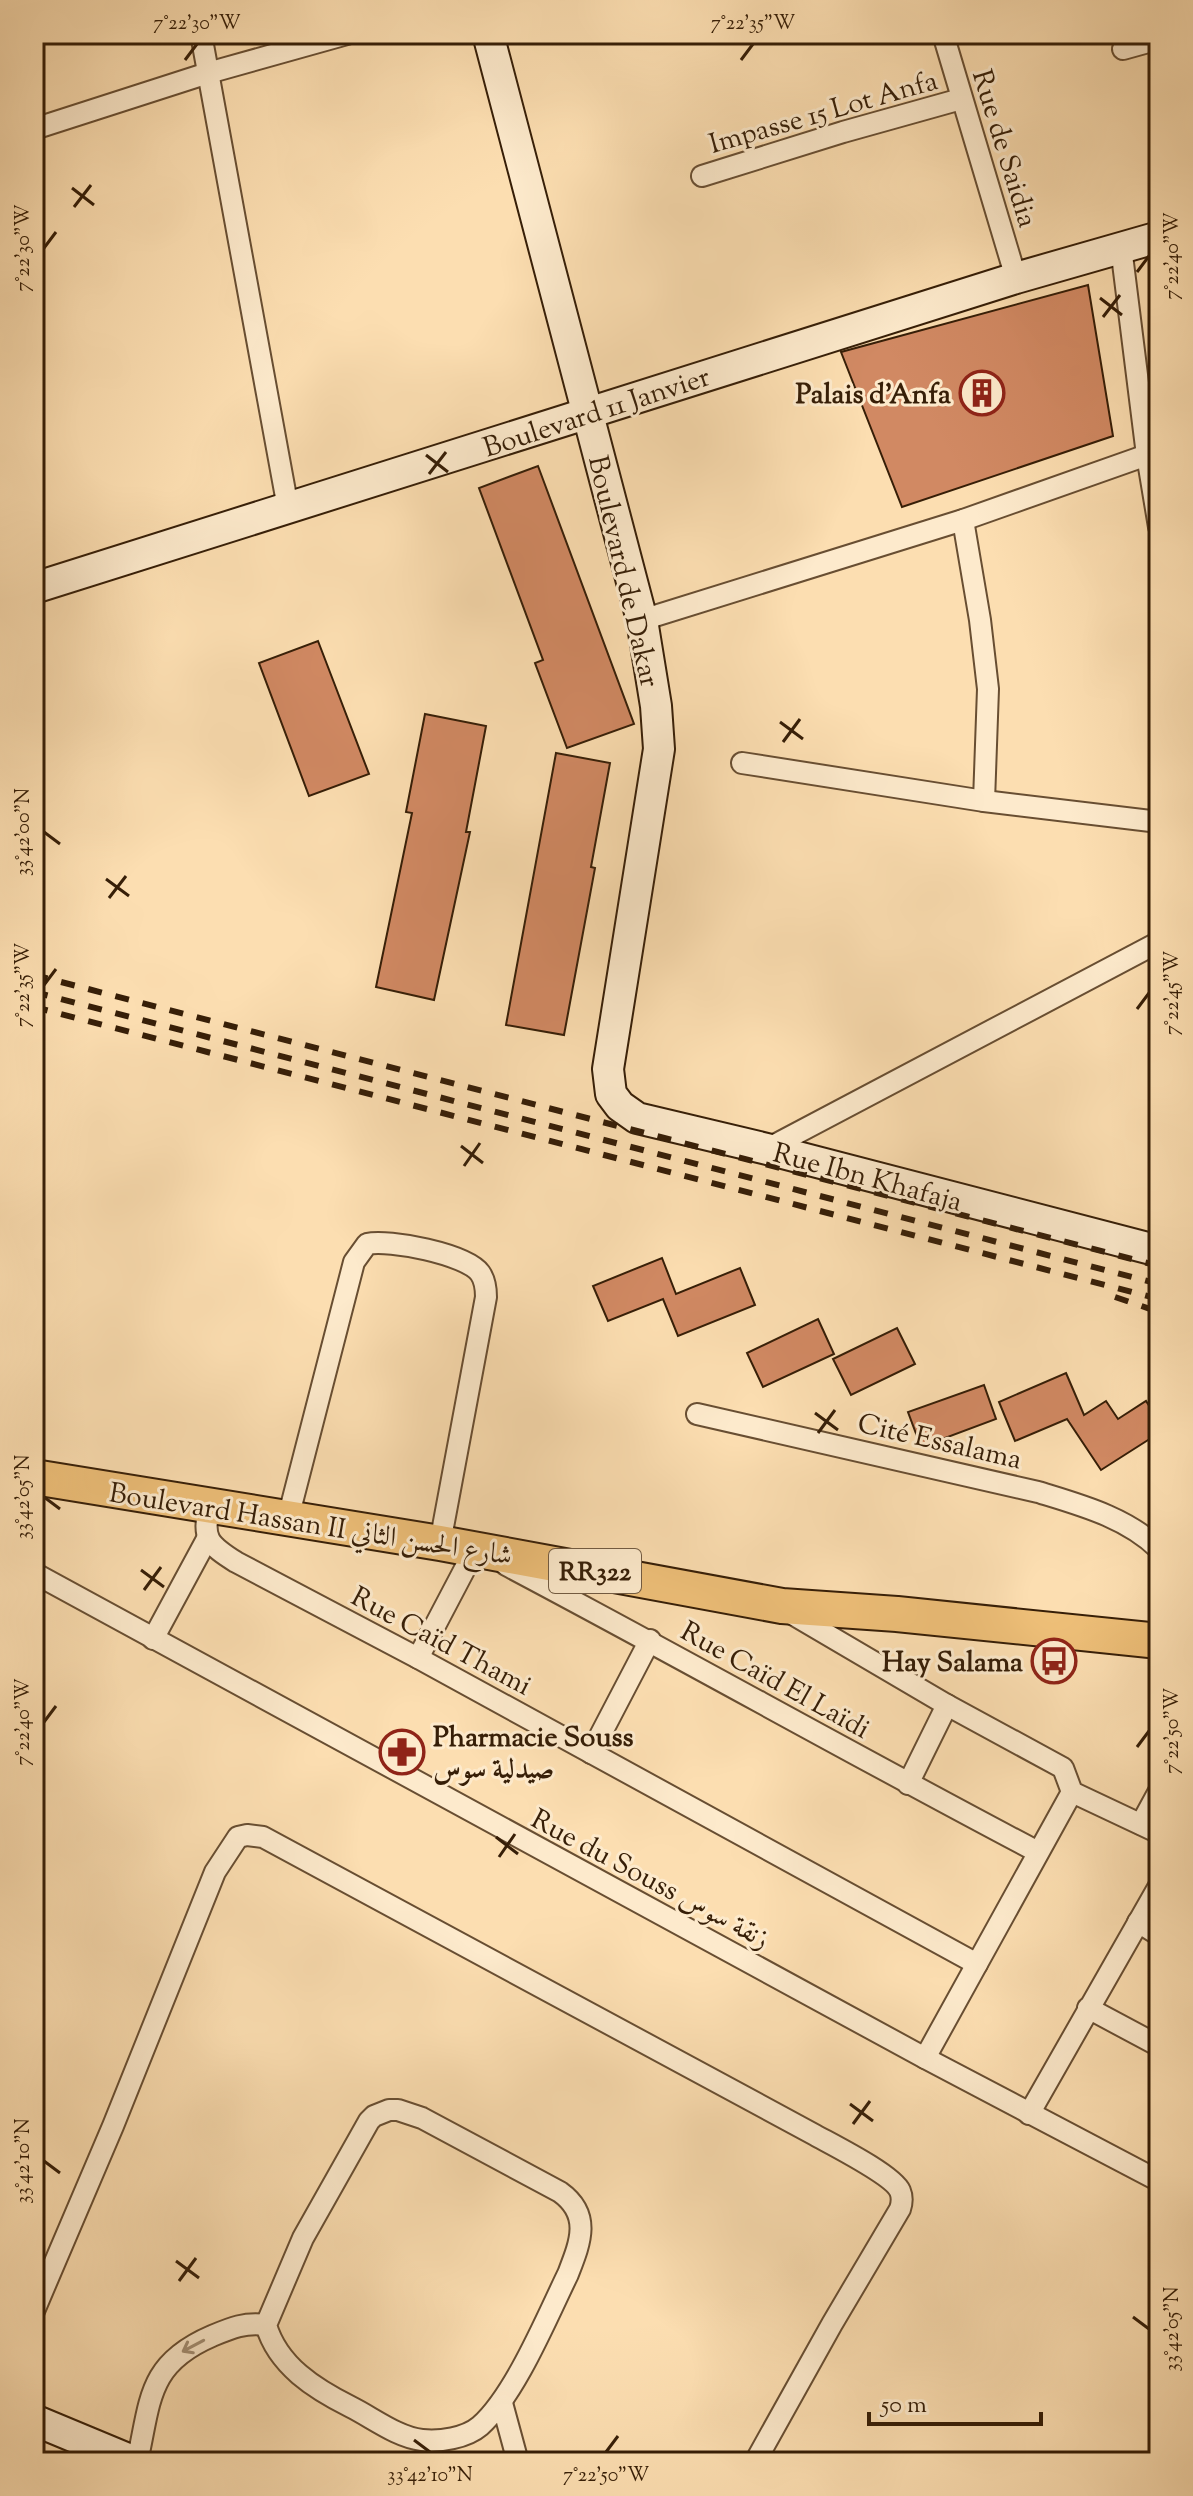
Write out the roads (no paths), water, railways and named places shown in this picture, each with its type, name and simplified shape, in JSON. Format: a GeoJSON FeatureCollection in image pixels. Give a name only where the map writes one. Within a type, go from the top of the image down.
{"type":"FeatureCollection","features":[{"type":"Feature","properties":{"kind":"main road","name":"Boulevard Hassan II شارع الحسن الثاني"},"geometry":{"type":"LineString","coordinates":[[34,1477],[208,1522],[288,1518],[782,1606],[897,1614],[1159,1641]]}},
{"type":"Feature","properties":{"kind":"street"},"geometry":{"type":"LineString","coordinates":[[201,34],[288,508]]}},
{"type":"Feature","properties":{"kind":"street"},"geometry":{"type":"LineString","coordinates":[[34,129],[208,73],[347,34]]}},
{"type":"Feature","properties":{"kind":"street","name":"Boulevard de Dakar"},"geometry":{"type":"LineString","coordinates":[[488,34],[642,620],[656,706],[659,749],[608,1069]]}},
{"type":"Feature","properties":{"kind":"street","name":"Rue de Saidia"},"geometry":{"type":"LineString","coordinates":[[943,34],[1016,278]]}},
{"type":"Feature","properties":{"kind":"street"},"geometry":{"type":"LineString","coordinates":[[1123,49],[1159,39]]}},
{"type":"Feature","properties":{"kind":"street","name":"Impasse 15 Lot Anfa"},"geometry":{"type":"LineString","coordinates":[[702,176],[961,99]]}},
{"type":"Feature","properties":{"kind":"street","name":"Boulevard 11 Janvier"},"geometry":{"type":"LineString","coordinates":[[34,588],[1016,278],[1159,237]]}},
{"type":"Feature","properties":{"kind":"street"},"geometry":{"type":"LineString","coordinates":[[1121,247],[1159,527]]}},
{"type":"Feature","properties":{"kind":"street"},"geometry":{"type":"LineString","coordinates":[[642,620],[963,520],[1147,455]]}},
{"type":"Feature","properties":{"kind":"street"},"geometry":{"type":"LineString","coordinates":[[963,520],[988,689],[984,801]]}},
{"type":"Feature","properties":{"kind":"street"},"geometry":{"type":"LineString","coordinates":[[742,763],[984,801],[1159,822]]}},
{"type":"Feature","properties":{"kind":"street"},"geometry":{"type":"LineString","coordinates":[[767,1149],[1159,942]]}},
{"type":"Feature","properties":{"kind":"street","name":"Rue Ibn Khafaja"},"geometry":{"type":"LineString","coordinates":[[608,1069],[611,1094],[632,1116],[1159,1251]]}},
{"type":"Feature","properties":{"kind":"street"},"geometry":{"type":"LineString","coordinates":[[288,1518],[354,1262],[367,1244],[378,1241],[391,1243],[471,1265],[481,1273],[486,1297],[468,1548],[470,1559],[418,1658]]}},
{"type":"Feature","properties":{"kind":"street","name":"Cité Essalama"},"geometry":{"type":"LineString","coordinates":[[697,1414],[907,1460],[1088,1507],[1128,1526],[1159,1549]]}},
{"type":"Feature","properties":{"kind":"street"},"geometry":{"type":"LineString","coordinates":[[153,1639],[208,1522]]}},
{"type":"Feature","properties":{"kind":"street","name":"Rue Caïd Thami"},"geometry":{"type":"LineString","coordinates":[[208,1522],[217,1550],[236,1562],[418,1658],[977,1964]]}},
{"type":"Feature","properties":{"kind":"street","name":"Rue Caïd El Laïdi"},"geometry":{"type":"LineString","coordinates":[[468,1548],[650,1640],[908,1784],[1038,1852]]}},
{"type":"Feature","properties":{"kind":"street","name":"Rue du Souss زنقة سوس"},"geometry":{"type":"LineString","coordinates":[[34,1573],[925,2058],[1159,2181]]}},
{"type":"Feature","properties":{"kind":"street"},"geometry":{"type":"LineString","coordinates":[[782,1606],[801,1621],[1063,1768],[1072,1792],[1150,1829],[1159,1791]]}},
{"type":"Feature","properties":{"kind":"street"},"geometry":{"type":"LineString","coordinates":[[591,1753],[650,1640]]}},
{"type":"Feature","properties":{"kind":"street"},"geometry":{"type":"LineString","coordinates":[[908,1784],[947,1705]]}},
{"type":"Feature","properties":{"kind":"street"},"geometry":{"type":"LineString","coordinates":[[925,2058],[1072,1792]]}},
{"type":"Feature","properties":{"kind":"street"},"geometry":{"type":"LineString","coordinates":[[34,2311],[113,2126],[215,1872],[238,1837],[263,1837],[815,2135],[882,2174],[899,2189],[903,2201],[900,2209],[755,2462]]}},
{"type":"Feature","properties":{"kind":"street"},"geometry":{"type":"LineString","coordinates":[[1029,2114],[1159,1886]]}},
{"type":"Feature","properties":{"kind":"street"},"geometry":{"type":"LineString","coordinates":[[1138,1922],[1159,1935]]}},
{"type":"Feature","properties":{"kind":"street"},"geometry":{"type":"LineString","coordinates":[[1088,2008],[1159,2046]]}},
{"type":"Feature","properties":{"kind":"street"},"geometry":{"type":"LineString","coordinates":[[389,2110],[422,2118],[560,2192],[570,2200],[581,2219],[577,2251],[568,2274],[502,2403],[478,2427],[463,2435],[442,2440],[422,2440],[402,2435],[335,2399],[304,2379],[279,2352],[266,2325],[303,2238],[361,2134],[374,2116],[389,2110]]}},
{"type":"Feature","properties":{"kind":"street"},"geometry":{"type":"LineString","coordinates":[[34,2420],[136,2462],[152,2391],[174,2358],[240,2324],[266,2325]]}},
{"type":"Feature","properties":{"kind":"street"},"geometry":{"type":"LineString","coordinates":[[502,2403],[518,2462]]}},
{"type":"Feature","properties":{"kind":"railway"},"geometry":{"type":"LineString","coordinates":[[34,975],[1159,1266]]}},
{"type":"Feature","properties":{"kind":"railway"},"geometry":{"type":"LineString","coordinates":[[34,992],[1159,1284]]}},
{"type":"Feature","properties":{"kind":"railway"},"geometry":{"type":"LineString","coordinates":[[34,1007],[1159,1299]]}},
{"type":"Feature","properties":{"kind":"railway"},"geometry":{"type":"LineString","coordinates":[[1115,1297],[1159,1312]]}},
{"type":"Feature","properties":{"kind":"place","name":"Palais d'Anfa"},"geometry":{"type":"Point","coordinates":[982,393]}},
{"type":"Feature","properties":{"kind":"place","name":"Hay Salama"},"geometry":{"type":"Point","coordinates":[1054,1661]}},
{"type":"Feature","properties":{"kind":"place","name":"Pharmacie Souss صيدلية سوس"},"geometry":{"type":"Point","coordinates":[402,1752]}}]}
